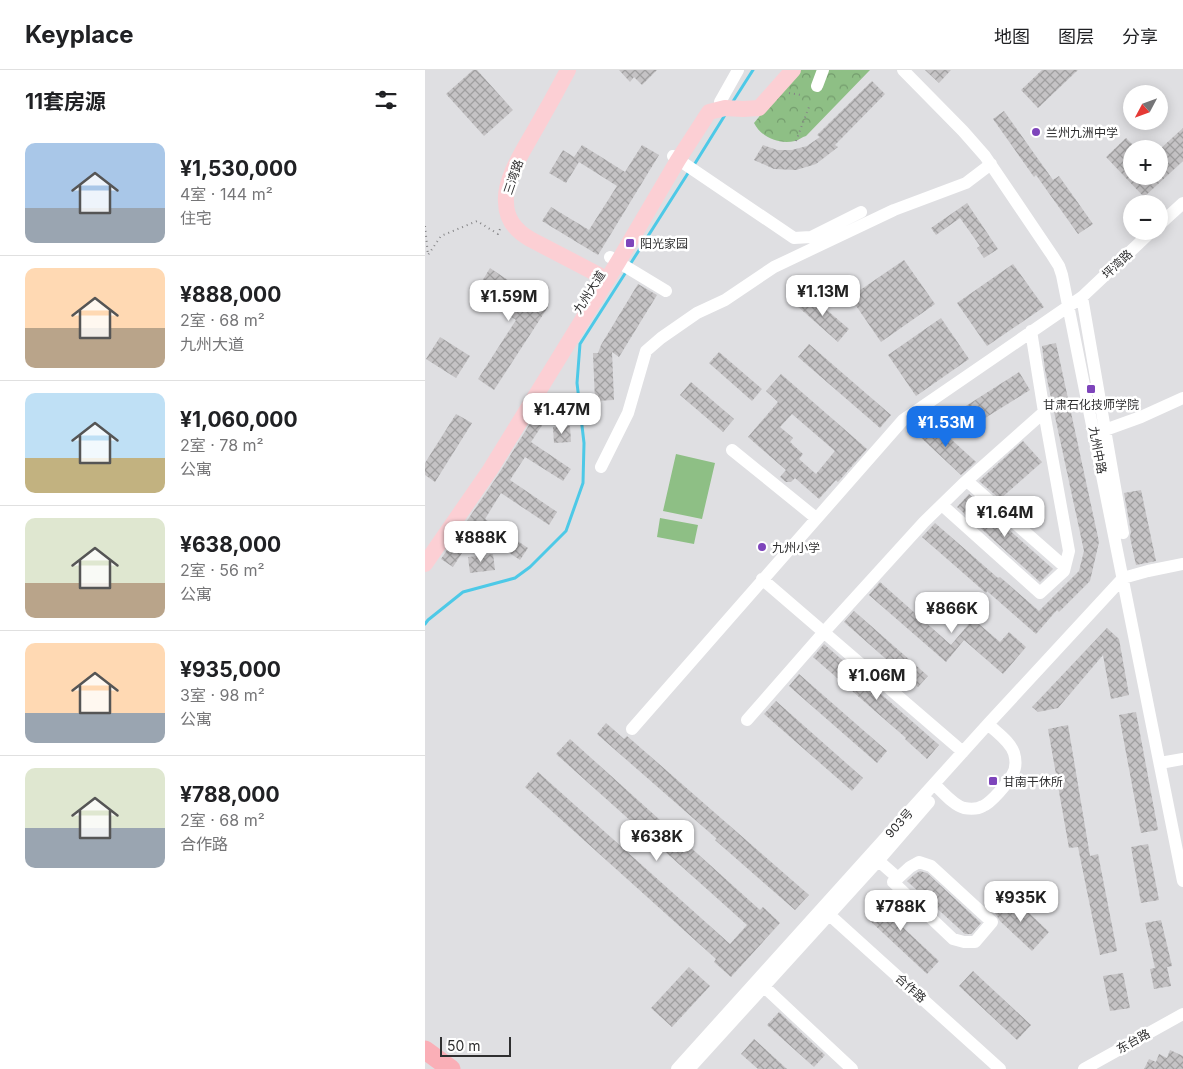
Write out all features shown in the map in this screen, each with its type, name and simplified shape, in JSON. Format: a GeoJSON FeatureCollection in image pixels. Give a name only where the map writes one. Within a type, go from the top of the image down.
{"type":"FeatureCollection","features":[{"type":"Feature","properties":{"kind":"highway"},"geometry":{"type":"LineString","coordinates":[[425,1050],[451,1069]]}},
{"type":"Feature","properties":{"kind":"main road","name":"三湾路"},"geometry":{"type":"LineString","coordinates":[[568,70],[514,168],[505,200],[512,224],[520,233],[599,275]]}},
{"type":"Feature","properties":{"kind":"main road"},"geometry":{"type":"LineString","coordinates":[[745,106],[754,99],[780,70]]}},
{"type":"Feature","properties":{"kind":"main road"},"geometry":{"type":"LineString","coordinates":[[724,104],[759,108],[793,70]]}},
{"type":"Feature","properties":{"kind":"main road","name":"九州大道"},"geometry":{"type":"LineString","coordinates":[[425,552],[599,275],[617,261],[679,160],[701,113],[707,108],[724,104]]}},
{"type":"Feature","properties":{"kind":"main road"},"geometry":{"type":"LineString","coordinates":[[425,564],[490,470],[617,261]]}},
{"type":"Feature","properties":{"kind":"street"},"geometry":{"type":"LineString","coordinates":[[724,104],[737,70]]}},
{"type":"Feature","properties":{"kind":"street"},"geometry":{"type":"LineString","coordinates":[[817,86],[823,70]]}},
{"type":"Feature","properties":{"kind":"street","name":"九州中路"},"geometry":{"type":"LineString","coordinates":[[903,70],[963,130],[991,164],[1059,266],[1063,275],[1164,762],[1183,881]]}},
{"type":"Feature","properties":{"kind":"street"},"geometry":{"type":"LineString","coordinates":[[679,160],[793,238],[811,237],[861,212]]}},
{"type":"Feature","properties":{"kind":"street"},"geometry":{"type":"LineString","coordinates":[[601,467],[628,413],[646,350],[661,338],[697,314],[725,300],[774,267],[894,210],[966,183],[991,164]]}},
{"type":"Feature","properties":{"kind":"street"},"geometry":{"type":"LineString","coordinates":[[1168,217],[1183,203]]}},
{"type":"Feature","properties":{"kind":"street","name":"坪湾路"},"geometry":{"type":"LineString","coordinates":[[632,729],[903,420],[1082,297],[1142,240]]}},
{"type":"Feature","properties":{"kind":"street"},"geometry":{"type":"LineString","coordinates":[[617,261],[666,291]]}},
{"type":"Feature","properties":{"kind":"street"},"geometry":{"type":"LineString","coordinates":[[1082,297],[1105,430],[1127,582],[1148,571],[1183,564]]}},
{"type":"Feature","properties":{"kind":"street"},"geometry":{"type":"LineString","coordinates":[[942,505],[1040,593],[1064,571],[1069,551],[1031,331]]}},
{"type":"Feature","properties":{"kind":"street"},"geometry":{"type":"LineString","coordinates":[[1105,430],[1141,418],[1183,398]]}},
{"type":"Feature","properties":{"kind":"street"},"geometry":{"type":"LineString","coordinates":[[747,720],[924,522],[1044,412]]}},
{"type":"Feature","properties":{"kind":"street"},"geometry":{"type":"LineString","coordinates":[[732,450],[817,518]]}},
{"type":"Feature","properties":{"kind":"street"},"geometry":{"type":"LineString","coordinates":[[967,481],[1065,567]]}},
{"type":"Feature","properties":{"kind":"street"},"geometry":{"type":"LineString","coordinates":[[762,579],[963,752]]}},
{"type":"Feature","properties":{"kind":"street","name":"903号"},"geometry":{"type":"LineString","coordinates":[[677,1069],[761,983],[875,857],[937,787],[963,752],[991,727],[1127,582]]}},
{"type":"Feature","properties":{"kind":"street"},"geometry":{"type":"LineString","coordinates":[[991,727],[1010,746],[1014,753],[1015,768],[1012,776],[990,802],[983,806],[974,809],[957,805],[937,787],[991,727]]}},
{"type":"Feature","properties":{"kind":"street"},"geometry":{"type":"LineString","coordinates":[[1183,759],[1164,762],[1183,840]]}},
{"type":"Feature","properties":{"kind":"street"},"geometry":{"type":"LineString","coordinates":[[875,857],[898,878]]}},
{"type":"Feature","properties":{"kind":"street"},"geometry":{"type":"LineString","coordinates":[[919,862],[931,866],[992,922],[975,942],[953,939],[893,882],[898,878],[919,862]]}},
{"type":"Feature","properties":{"kind":"street","name":"合作路"},"geometry":{"type":"LineString","coordinates":[[826,911],[1000,1069]]}},
{"type":"Feature","properties":{"kind":"street"},"geometry":{"type":"LineString","coordinates":[[689,1069],[761,983],[852,1069]]}},
{"type":"Feature","properties":{"kind":"street","name":"东台路"},"geometry":{"type":"LineString","coordinates":[[1084,1069],[1183,1014]]}},
{"type":"Feature","properties":{"kind":"path"},"geometry":{"type":"LineString","coordinates":[[796,140],[809,108]]}},
{"type":"Feature","properties":{"kind":"path"},"geometry":{"type":"LineString","coordinates":[[425,226],[428,255],[441,236],[477,221],[498,234],[507,212]]}},
{"type":"Feature","properties":{"kind":"green space"},"geometry":{"type":"Polygon","coordinates":[[[797,70],[870,70],[806,136],[795,141],[777,141],[766,136],[754,123],[797,70]]]}},
{"type":"Feature","properties":{"kind":"green space"},"geometry":{"type":"Polygon","coordinates":[[[676,454],[715,463],[702,519],[663,511],[676,454]]]}},
{"type":"Feature","properties":{"kind":"green space"},"geometry":{"type":"Polygon","coordinates":[[[660,518],[698,525],[694,544],[657,537],[660,518]]]}},
{"type":"Feature","properties":{"kind":"building"},"geometry":{"type":"Polygon","coordinates":[[[473,70],[477,70],[513,110],[484,136],[446,94],[473,70]]]}},
{"type":"Feature","properties":{"kind":"building"},"geometry":{"type":"Polygon","coordinates":[[[619,70],[657,70],[642,85],[634,77],[630,82],[619,70]]]}},
{"type":"Feature","properties":{"kind":"building"},"geometry":{"type":"Polygon","coordinates":[[[925,70],[951,70],[939,83],[925,70]]]}},
{"type":"Feature","properties":{"kind":"building"},"geometry":{"type":"Polygon","coordinates":[[[1042,70],[1078,70],[1038,108],[1021,90],[1042,70]]]}},
{"type":"Feature","properties":{"kind":"building"},"geometry":{"type":"Polygon","coordinates":[[[872,81],[885,94],[835,145],[838,147],[816,164],[796,170],[774,169],[754,160],[763,145],[777,150],[792,150],[807,146],[820,137],[817,135],[872,81]]]}},
{"type":"Feature","properties":{"kind":"building"},"geometry":{"type":"Polygon","coordinates":[[[1004,111],[1053,180],[1059,176],[1093,224],[1078,234],[1036,175],[1034,177],[993,119],[1004,111]]]}},
{"type":"Feature","properties":{"kind":"building"},"geometry":{"type":"Polygon","coordinates":[[[1183,128],[1183,161],[1168,175],[1168,142],[1183,128]]]}},
{"type":"Feature","properties":{"kind":"building"},"geometry":{"type":"Polygon","coordinates":[[[1123,141],[1123,175],[1106,157],[1123,141]]]}},
{"type":"Feature","properties":{"kind":"building"},"geometry":{"type":"Polygon","coordinates":[[[582,145],[625,172],[642,145],[659,155],[598,255],[542,221],[551,207],[589,230],[617,186],[579,162],[566,183],[549,173],[563,150],[574,157],[582,145]]]}},
{"type":"Feature","properties":{"kind":"building"},"geometry":{"type":"Polygon","coordinates":[[[1133,185],[1157,185],[1146,195],[1142,195],[1133,185]]]}},
{"type":"Feature","properties":{"kind":"building"},"geometry":{"type":"Polygon","coordinates":[[[967,203],[998,249],[984,258],[977,248],[980,246],[960,218],[936,235],[931,228],[967,203]]]}},
{"type":"Feature","properties":{"kind":"building"},"geometry":{"type":"Polygon","coordinates":[[[904,260],[935,304],[881,342],[850,297],[904,260]]]}},
{"type":"Feature","properties":{"kind":"building"},"geometry":{"type":"Polygon","coordinates":[[[1013,264],[1044,307],[987,346],[957,303],[1013,264]]]}},
{"type":"Feature","properties":{"kind":"building"},"geometry":{"type":"Polygon","coordinates":[[[490,268],[548,307],[494,390],[478,379],[516,320],[475,293],[490,268]]]}},
{"type":"Feature","properties":{"kind":"building"},"geometry":{"type":"Polygon","coordinates":[[[638,284],[657,295],[619,357],[612,352],[614,400],[595,401],[593,353],[598,353],[638,284]]]}},
{"type":"Feature","properties":{"kind":"building"},"geometry":{"type":"Polygon","coordinates":[[[807,293],[849,329],[838,342],[796,305],[807,293]]]}},
{"type":"Feature","properties":{"kind":"building"},"geometry":{"type":"Polygon","coordinates":[[[941,318],[969,359],[916,396],[888,355],[941,318]]]}},
{"type":"Feature","properties":{"kind":"building"},"geometry":{"type":"Polygon","coordinates":[[[440,337],[470,356],[456,378],[426,359],[440,337]]]}},
{"type":"Feature","properties":{"kind":"building"},"geometry":{"type":"Polygon","coordinates":[[[1056,343],[1099,542],[1090,581],[1059,612],[1057,610],[1036,634],[922,537],[935,523],[1039,611],[1079,571],[1084,551],[1045,370],[1042,346],[1056,343]]]}},
{"type":"Feature","properties":{"kind":"building"},"geometry":{"type":"Polygon","coordinates":[[[809,344],[891,415],[880,428],[798,357],[809,344]]]}},
{"type":"Feature","properties":{"kind":"building"},"geometry":{"type":"Polygon","coordinates":[[[719,352],[762,389],[752,401],[709,363],[719,352]]]}},
{"type":"Feature","properties":{"kind":"building"},"geometry":{"type":"Polygon","coordinates":[[[1019,372],[1030,390],[969,428],[958,411],[1019,372]]]}},
{"type":"Feature","properties":{"kind":"building"},"geometry":{"type":"Polygon","coordinates":[[[781,374],[867,449],[838,482],[836,480],[819,499],[795,478],[791,482],[786,482],[780,477],[786,470],[748,437],[778,402],[766,391],[781,374]],[[792,414],[780,427],[793,438],[790,442],[803,454],[799,459],[816,474],[835,451],[792,414]]]}},
{"type":"Feature","properties":{"kind":"building"},"geometry":{"type":"Polygon","coordinates":[[[691,382],[734,419],[723,432],[680,395],[691,382]]]}},
{"type":"Feature","properties":{"kind":"building"},"geometry":{"type":"Polygon","coordinates":[[[549,393],[559,400],[531,442],[571,469],[563,481],[525,457],[510,480],[557,512],[549,525],[501,493],[485,519],[528,548],[520,560],[476,531],[453,567],[441,559],[498,475],[549,393]]]}},
{"type":"Feature","properties":{"kind":"building"},"geometry":{"type":"Polygon","coordinates":[[[456,414],[472,423],[435,482],[425,475],[425,463],[456,414]]]}},
{"type":"Feature","properties":{"kind":"building"},"geometry":{"type":"Polygon","coordinates":[[[930,420],[976,462],[961,475],[917,434],[930,420]]]}},
{"type":"Feature","properties":{"kind":"building"},"geometry":{"type":"Polygon","coordinates":[[[570,426],[571,442],[554,443],[553,427],[570,426]]]}},
{"type":"Feature","properties":{"kind":"building"},"geometry":{"type":"Polygon","coordinates":[[[1023,441],[1042,462],[1000,499],[979,481],[1023,441]]]}},
{"type":"Feature","properties":{"kind":"building"},"geometry":{"type":"Polygon","coordinates":[[[1141,490],[1156,561],[1136,565],[1124,493],[1141,490]]]}},
{"type":"Feature","properties":{"kind":"building"},"geometry":{"type":"Polygon","coordinates":[[[969,494],[1053,569],[1040,582],[957,507],[969,494]]]}},
{"type":"Feature","properties":{"kind":"building"},"geometry":{"type":"Polygon","coordinates":[[[493,554],[495,570],[470,573],[468,557],[493,554]]]}},
{"type":"Feature","properties":{"kind":"building"},"geometry":{"type":"Polygon","coordinates":[[[880,582],[951,645],[973,619],[1000,642],[1009,632],[1026,647],[1003,674],[964,640],[946,662],[869,595],[880,582]]]}},
{"type":"Feature","properties":{"kind":"building"},"geometry":{"type":"Polygon","coordinates":[[[854,611],[928,676],[918,687],[844,622],[854,611]]]}},
{"type":"Feature","properties":{"kind":"building"},"geometry":{"type":"Polygon","coordinates":[[[1107,628],[1119,639],[1129,695],[1111,699],[1103,655],[1058,708],[1038,712],[1032,707],[1107,628]]]}},
{"type":"Feature","properties":{"kind":"building"},"geometry":{"type":"Polygon","coordinates":[[[824,644],[939,745],[927,759],[906,738],[813,657],[824,644]]]}},
{"type":"Feature","properties":{"kind":"building"},"geometry":{"type":"Polygon","coordinates":[[[799,674],[887,751],[877,763],[789,686],[799,674]]]}},
{"type":"Feature","properties":{"kind":"building"},"geometry":{"type":"Polygon","coordinates":[[[776,701],[863,778],[852,791],[764,714],[776,701]]]}},
{"type":"Feature","properties":{"kind":"building"},"geometry":{"type":"Polygon","coordinates":[[[1136,712],[1158,830],[1141,833],[1119,715],[1136,712]]]}},
{"type":"Feature","properties":{"kind":"building"},"geometry":{"type":"Polygon","coordinates":[[[606,723],[624,739],[627,736],[809,895],[795,910],[597,734],[606,723]]]}},
{"type":"Feature","properties":{"kind":"building"},"geometry":{"type":"Polygon","coordinates":[[[1068,725],[1090,856],[1098,854],[1117,951],[1100,955],[1078,847],[1069,848],[1048,729],[1068,725]]]}},
{"type":"Feature","properties":{"kind":"building"},"geometry":{"type":"Polygon","coordinates":[[[570,739],[760,910],[763,907],[780,923],[731,977],[714,962],[716,959],[525,787],[538,772],[730,944],[747,925],[556,754],[570,739]]]}},
{"type":"Feature","properties":{"kind":"building"},"geometry":{"type":"Polygon","coordinates":[[[1148,844],[1159,900],[1141,903],[1131,847],[1148,844]]]}},
{"type":"Feature","properties":{"kind":"building"},"geometry":{"type":"Polygon","coordinates":[[[920,871],[927,873],[981,923],[971,934],[965,934],[907,881],[920,871]]]}},
{"type":"Feature","properties":{"kind":"building"},"geometry":{"type":"Polygon","coordinates":[[[892,892],[908,907],[896,921],[939,961],[927,974],[867,918],[892,892]]]}},
{"type":"Feature","properties":{"kind":"building"},"geometry":{"type":"Polygon","coordinates":[[[1011,896],[1049,932],[1032,951],[1000,921],[995,913],[1011,896]]]}},
{"type":"Feature","properties":{"kind":"building"},"geometry":{"type":"Polygon","coordinates":[[[1161,920],[1172,966],[1167,967],[1171,986],[1154,989],[1150,969],[1155,968],[1145,923],[1161,920]]]}},
{"type":"Feature","properties":{"kind":"building"},"geometry":{"type":"Polygon","coordinates":[[[689,967],[710,986],[672,1027],[651,1008],[689,967]]]}},
{"type":"Feature","properties":{"kind":"building"},"geometry":{"type":"Polygon","coordinates":[[[973,971],[1031,1025],[1017,1040],[959,986],[973,971]]]}},
{"type":"Feature","properties":{"kind":"building"},"geometry":{"type":"Polygon","coordinates":[[[1123,973],[1130,1008],[1110,1011],[1103,976],[1123,973]]]}},
{"type":"Feature","properties":{"kind":"building"},"geometry":{"type":"Polygon","coordinates":[[[779,1012],[825,1055],[814,1067],[767,1025],[779,1012]]]}},
{"type":"Feature","properties":{"kind":"building"},"geometry":{"type":"Polygon","coordinates":[[[754,1039],[787,1069],[758,1069],[741,1054],[754,1039]]]}},
{"type":"Feature","properties":{"kind":"building"},"geometry":{"type":"Polygon","coordinates":[[[1170,1050],[1183,1056],[1183,1069],[1144,1069],[1149,1059],[1156,1062],[1159,1054],[1167,1058],[1170,1050]]]}},
{"type":"Feature","properties":{"kind":"waterway"},"geometry":{"type":"LineString","coordinates":[[732,103],[753,70]]}},
{"type":"Feature","properties":{"kind":"waterway"},"geometry":{"type":"LineString","coordinates":[[694,165],[725,115]]}},
{"type":"Feature","properties":{"kind":"waterway"},"geometry":{"type":"LineString","coordinates":[[629,266],[690,170]]}},
{"type":"Feature","properties":{"kind":"waterway"},"geometry":{"type":"LineString","coordinates":[[425,624],[463,592],[515,578],[530,567],[566,531],[583,483],[584,443],[577,383],[580,344],[626,272]]}},
{"type":"Feature","properties":{"kind":"place","name":"兰州九洲中学"},"geometry":{"type":"Point","coordinates":[1036,132]}},
{"type":"Feature","properties":{"kind":"place","name":"阳光家园"},"geometry":{"type":"Point","coordinates":[630,243]}},
{"type":"Feature","properties":{"kind":"place","name":"甘肃石化技师学院"},"geometry":{"type":"Point","coordinates":[1091,389]}},
{"type":"Feature","properties":{"kind":"place","name":"九州小学"},"geometry":{"type":"Point","coordinates":[762,547]}},
{"type":"Feature","properties":{"kind":"place","name":"甘南干休所"},"geometry":{"type":"Point","coordinates":[993,781]}}]}
